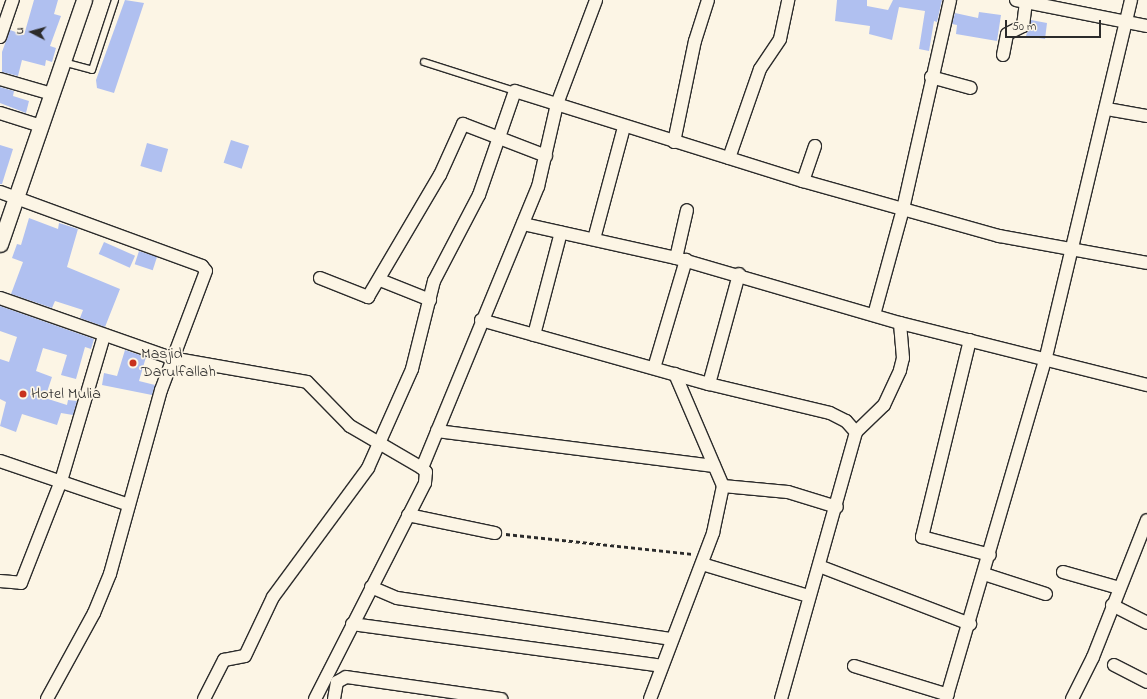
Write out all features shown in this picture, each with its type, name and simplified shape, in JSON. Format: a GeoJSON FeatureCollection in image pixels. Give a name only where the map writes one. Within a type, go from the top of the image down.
{"type":"FeatureCollection","features":[{"type":"Feature","properties":{"kind":"street"},"geometry":{"type":"LineString","coordinates":[[0,37],[2,22],[13,0]]}},
{"type":"Feature","properties":{"kind":"street"},"geometry":{"type":"LineString","coordinates":[[0,244],[84,0]]}},
{"type":"Feature","properties":{"kind":"street"},"geometry":{"type":"LineString","coordinates":[[422,468],[481,320],[523,224],[546,156],[557,104],[596,0]]}},
{"type":"Feature","properties":{"kind":"street"},"geometry":{"type":"LineString","coordinates":[[674,142],[695,41],[708,0]]}},
{"type":"Feature","properties":{"kind":"street"},"geometry":{"type":"LineString","coordinates":[[729,158],[760,69],[780,39],[788,0]]}},
{"type":"Feature","properties":{"kind":"street"},"geometry":{"type":"LineString","coordinates":[[874,314],[903,209],[931,77],[950,0]]}},
{"type":"Feature","properties":{"kind":"street"},"geometry":{"type":"LineString","coordinates":[[854,666],[947,697],[970,624],[1045,361],[1107,109],[1131,0]]}},
{"type":"Feature","properties":{"kind":"street"},"geometry":{"type":"LineString","coordinates":[[1003,54],[1007,34],[1023,26],[1021,1],[1147,26]]}},
{"type":"Feature","properties":{"kind":"street"},"geometry":{"type":"LineString","coordinates":[[931,77],[971,88]]}},
{"type":"Feature","properties":{"kind":"street"},"geometry":{"type":"LineString","coordinates":[[0,78],[52,94]]}},
{"type":"Feature","properties":{"kind":"street"},"geometry":{"type":"LineString","coordinates":[[204,699],[227,658],[241,658],[273,597],[368,468],[412,369],[434,281],[479,194],[515,91],[624,127],[803,181],[903,209],[1073,251],[1147,264]]}},
{"type":"Feature","properties":{"kind":"street"},"geometry":{"type":"LineString","coordinates":[[1107,109],[1147,116]]}},
{"type":"Feature","properties":{"kind":"street"},"geometry":{"type":"LineString","coordinates":[[0,113],[41,126]]}},
{"type":"Feature","properties":{"kind":"street"},"geometry":{"type":"LineString","coordinates":[[320,278],[366,298],[380,280],[440,175],[462,124],[546,156]]}},
{"type":"Feature","properties":{"kind":"street"},"geometry":{"type":"LineString","coordinates":[[594,239],[624,127]]}},
{"type":"Feature","properties":{"kind":"street"},"geometry":{"type":"LineString","coordinates":[[803,181],[815,146]]}},
{"type":"Feature","properties":{"kind":"street"},"geometry":{"type":"LineString","coordinates":[[0,192],[204,267],[206,275],[172,358],[110,574],[94,613],[48,699]]}},
{"type":"Feature","properties":{"kind":"street"},"geometry":{"type":"LineString","coordinates":[[654,368],[681,259],[687,210]]}},
{"type":"Feature","properties":{"kind":"street"},"geometry":{"type":"LineString","coordinates":[[523,224],[681,259],[739,274],[900,323],[970,340],[1045,361],[1147,385]]}},
{"type":"Feature","properties":{"kind":"street"},"geometry":{"type":"LineString","coordinates":[[534,335],[561,232]]}},
{"type":"Feature","properties":{"kind":"street"},"geometry":{"type":"LineString","coordinates":[[708,384],[739,274]]}},
{"type":"Feature","properties":{"kind":"street"},"geometry":{"type":"LineString","coordinates":[[380,280],[430,300]]}},
{"type":"Feature","properties":{"kind":"street"},"geometry":{"type":"LineString","coordinates":[[0,298],[104,336],[172,358],[307,382],[350,426],[422,468],[426,472],[425,483],[352,624],[319,697]]}},
{"type":"Feature","properties":{"kind":"street"},"geometry":{"type":"LineString","coordinates":[[481,320],[708,384],[830,413],[846,421],[856,432]]}},
{"type":"Feature","properties":{"kind":"street"},"geometry":{"type":"LineString","coordinates":[[781,699],[809,596],[837,507],[856,432],[884,405],[893,390],[903,358],[900,323]]}},
{"type":"Feature","properties":{"kind":"street"},"geometry":{"type":"LineString","coordinates":[[0,581],[21,583],[61,481],[104,336]]}},
{"type":"Feature","properties":{"kind":"street"},"geometry":{"type":"LineString","coordinates":[[970,340],[922,537],[990,555]]}},
{"type":"Feature","properties":{"kind":"street"},"geometry":{"type":"LineString","coordinates":[[650,699],[661,666],[703,560],[723,486],[675,374]]}},
{"type":"Feature","properties":{"kind":"street"},"geometry":{"type":"LineString","coordinates":[[437,431],[714,466]]}},
{"type":"Feature","properties":{"kind":"street"},"geometry":{"type":"LineString","coordinates":[[0,461],[129,505]]}},
{"type":"Feature","properties":{"kind":"street"},"geometry":{"type":"LineString","coordinates":[[723,486],[788,492],[837,507]]}},
{"type":"Feature","properties":{"kind":"street"},"geometry":{"type":"LineString","coordinates":[[408,515],[495,533]]}},
{"type":"Feature","properties":{"kind":"street"},"geometry":{"type":"LineString","coordinates":[[1072,699],[1119,588],[1144,536],[1147,520]]}},
{"type":"Feature","properties":{"kind":"street"},"geometry":{"type":"LineString","coordinates":[[703,560],[809,596]]}},
{"type":"Feature","properties":{"kind":"street"},"geometry":{"type":"LineString","coordinates":[[819,566],[970,624]]}},
{"type":"Feature","properties":{"kind":"street"},"geometry":{"type":"LineString","coordinates":[[1063,572],[1119,588]]}},
{"type":"Feature","properties":{"kind":"street"},"geometry":{"type":"LineString","coordinates":[[984,574],[1046,594]]}},
{"type":"Feature","properties":{"kind":"street"},"geometry":{"type":"LineString","coordinates":[[371,587],[397,598],[672,639]]}},
{"type":"Feature","properties":{"kind":"street"},"geometry":{"type":"LineString","coordinates":[[1112,605],[1147,623]]}},
{"type":"Feature","properties":{"kind":"street"},"geometry":{"type":"LineString","coordinates":[[352,624],[661,666]]}},
{"type":"Feature","properties":{"kind":"street"},"geometry":{"type":"LineString","coordinates":[[1114,665],[1147,682]]}},
{"type":"Feature","properties":{"kind":"street"},"geometry":{"type":"LineString","coordinates":[[334,699],[337,682],[346,677],[501,699]]}},
{"type":"Feature","properties":{"kind":"lane"},"geometry":{"type":"LineString","coordinates":[[63,62],[92,70],[115,0]]}},
{"type":"Feature","properties":{"kind":"lane"},"geometry":{"type":"LineString","coordinates":[[424,62],[515,91]]}},
{"type":"Feature","properties":{"kind":"path"},"geometry":{"type":"LineString","coordinates":[[495,533],[703,560]]}},
{"type":"Feature","properties":{"kind":"building"},"geometry":{"type":"Polygon","coordinates":[[[34,0],[58,0],[54,14],[61,16],[50,46],[56,48],[52,62],[46,60],[45,66],[22,60],[18,76],[2,72],[2,52],[10,30],[24,35],[34,0]]]}},
{"type":"Feature","properties":{"kind":"building"},"geometry":{"type":"Polygon","coordinates":[[[125,0],[144,3],[114,93],[97,88],[96,80],[125,0]]]}},
{"type":"Feature","properties":{"kind":"building"},"geometry":{"type":"Polygon","coordinates":[[[837,0],[867,0],[867,6],[888,10],[893,0],[942,0],[937,22],[934,21],[929,51],[919,49],[925,11],[899,7],[892,40],[869,34],[870,26],[835,21],[837,0]]]}},
{"type":"Feature","properties":{"kind":"building"},"geometry":{"type":"Polygon","coordinates":[[[979,12],[1001,15],[997,41],[956,34],[957,25],[952,24],[955,13],[978,18],[979,12]]]}},
{"type":"Feature","properties":{"kind":"building"},"geometry":{"type":"Polygon","coordinates":[[[1031,20],[1047,23],[1045,39],[1026,36],[1031,20]]]}},
{"type":"Feature","properties":{"kind":"building"},"geometry":{"type":"Polygon","coordinates":[[[0,87],[14,91],[13,96],[29,101],[26,113],[0,103],[0,87]]]}},
{"type":"Feature","properties":{"kind":"building"},"geometry":{"type":"Polygon","coordinates":[[[231,140],[249,146],[242,169],[224,163],[231,140]]]}},
{"type":"Feature","properties":{"kind":"building"},"geometry":{"type":"Polygon","coordinates":[[[147,143],[168,149],[162,172],[140,166],[147,143]]]}},
{"type":"Feature","properties":{"kind":"building"},"geometry":{"type":"Polygon","coordinates":[[[0,145],[13,149],[2,184],[0,184],[0,145]]]}},
{"type":"Feature","properties":{"kind":"building"},"geometry":{"type":"Polygon","coordinates":[[[29,218],[58,229],[59,223],[78,229],[67,267],[120,289],[105,327],[80,318],[83,310],[55,301],[52,308],[11,294],[23,262],[12,258],[17,244],[21,245],[29,218]]]}},
{"type":"Feature","properties":{"kind":"building"},"geometry":{"type":"Polygon","coordinates":[[[104,242],[135,256],[130,268],[99,254],[104,242]]]}},
{"type":"Feature","properties":{"kind":"building"},"geometry":{"type":"Polygon","coordinates":[[[139,251],[157,257],[153,270],[135,264],[139,251]]]}},
{"type":"Feature","properties":{"kind":"building"},"geometry":{"type":"Polygon","coordinates":[[[0,306],[94,339],[91,349],[85,347],[76,379],[61,375],[67,355],[43,348],[36,371],[52,377],[45,398],[67,405],[68,400],[77,401],[73,415],[61,413],[57,425],[22,414],[16,432],[0,426],[6,402],[0,399],[0,359],[9,362],[17,337],[0,331],[0,306]]]}},
{"type":"Feature","properties":{"kind":"building"},"geometry":{"type":"Polygon","coordinates":[[[125,350],[146,357],[139,381],[155,385],[152,395],[102,385],[104,373],[117,376],[125,350]]]}},
{"type":"Feature","properties":{"kind":"place","name":"Masjid Darulfallah"},"geometry":{"type":"Point","coordinates":[133,363]}},
{"type":"Feature","properties":{"kind":"place","name":"Hotel Mulia"},"geometry":{"type":"Point","coordinates":[23,394]}}]}
